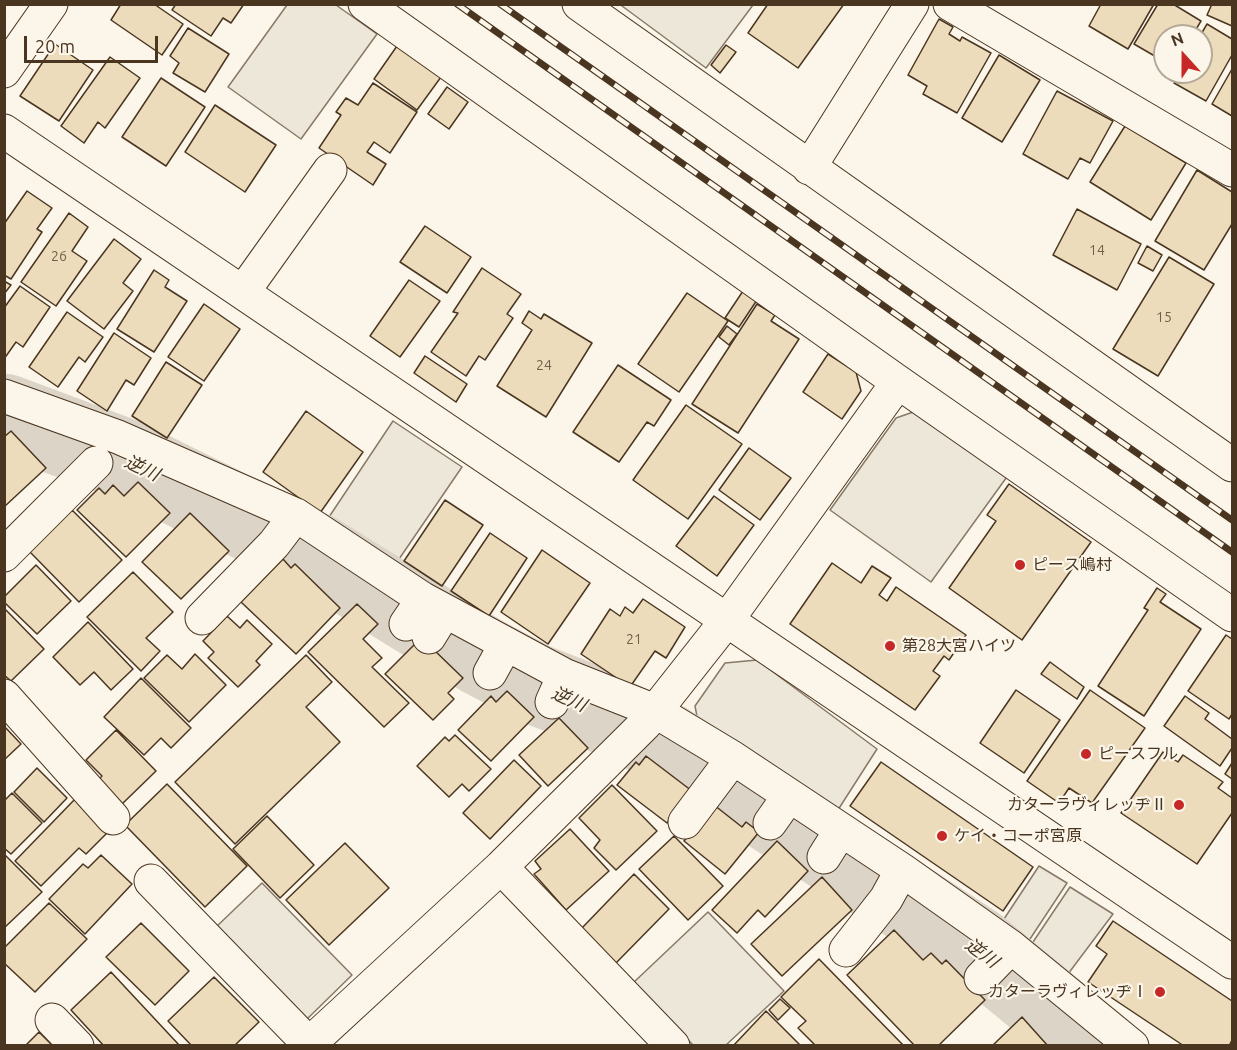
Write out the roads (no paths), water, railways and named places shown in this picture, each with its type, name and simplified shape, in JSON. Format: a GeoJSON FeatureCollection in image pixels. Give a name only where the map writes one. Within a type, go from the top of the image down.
{"type":"FeatureCollection","features":[{"type":"Feature","properties":{"kind":"street"},"geometry":{"type":"LineString","coordinates":[[4,70],[51,4]]}},
{"type":"Feature","properties":{"kind":"street"},"geometry":{"type":"LineString","coordinates":[[365,4],[898,382],[1233,615]]}},
{"type":"Feature","properties":{"kind":"street"},"geometry":{"type":"LineString","coordinates":[[579,4],[1233,465]]}},
{"type":"Feature","properties":{"kind":"street"},"geometry":{"type":"LineString","coordinates":[[809,168],[912,4]]}},
{"type":"Feature","properties":{"kind":"street"},"geometry":{"type":"LineString","coordinates":[[950,4],[1233,170]]}},
{"type":"Feature","properties":{"kind":"street"},"geometry":{"type":"LineString","coordinates":[[4,130],[1233,962]]}},
{"type":"Feature","properties":{"kind":"street"},"geometry":{"type":"LineString","coordinates":[[243,292],[330,170]]}},
{"type":"Feature","properties":{"kind":"street"},"geometry":{"type":"LineString","coordinates":[[151,881],[308,1045],[501,867],[645,724],[727,620],[898,382]]}},
{"type":"Feature","properties":{"kind":"street"},"geometry":{"type":"LineString","coordinates":[[7,402],[118,437],[285,529],[498,657],[559,687],[645,724],[724,771],[895,883],[996,962],[1131,1046]]}},
{"type":"Feature","properties":{"kind":"street"},"geometry":{"type":"LineString","coordinates":[[4,555],[96,464]]}},
{"type":"Feature","properties":{"kind":"street"},"geometry":{"type":"LineString","coordinates":[[202,618],[285,529]]}},
{"type":"Feature","properties":{"kind":"street"},"geometry":{"type":"LineString","coordinates":[[4,696],[113,818]]}},
{"type":"Feature","properties":{"kind":"street"},"geometry":{"type":"LineString","coordinates":[[685,822],[724,771]]}},
{"type":"Feature","properties":{"kind":"street"},"geometry":{"type":"LineString","coordinates":[[501,867],[673,1046]]}},
{"type":"Feature","properties":{"kind":"street"},"geometry":{"type":"LineString","coordinates":[[846,950],[895,883]]}},
{"type":"Feature","properties":{"kind":"street"},"geometry":{"type":"LineString","coordinates":[[52,1020],[77,1046]]}},
{"type":"Feature","properties":{"kind":"waterway","name":"逆川"},"geometry":{"type":"LineString","coordinates":[[4,414],[127,460],[317,554],[482,656],[535,684],[574,699],[666,743],[975,946],[1096,1046]]}},
{"type":"Feature","properties":{"kind":"railway"},"geometry":{"type":"LineString","coordinates":[[457,4],[1232,552]]}},
{"type":"Feature","properties":{"kind":"railway"},"geometry":{"type":"LineString","coordinates":[[500,4],[1232,520]]}},
{"type":"Feature","properties":{"kind":"place","name":"ピース嶋村"},"geometry":{"type":"Point","coordinates":[1020,565]}},
{"type":"Feature","properties":{"kind":"place","name":"第28大宮ハイツ"},"geometry":{"type":"Point","coordinates":[890,646]}},
{"type":"Feature","properties":{"kind":"place","name":"ピースフル"},"geometry":{"type":"Point","coordinates":[1086,754]}},
{"type":"Feature","properties":{"kind":"place","name":"カターラヴィレッヂⅡ"},"geometry":{"type":"Point","coordinates":[1179,805]}},
{"type":"Feature","properties":{"kind":"place","name":"ケイ・コーポ宮原"},"geometry":{"type":"Point","coordinates":[942,836]}},
{"type":"Feature","properties":{"kind":"place","name":"カターラヴィレッヂⅠ"},"geometry":{"type":"Point","coordinates":[1160,992]}}]}
